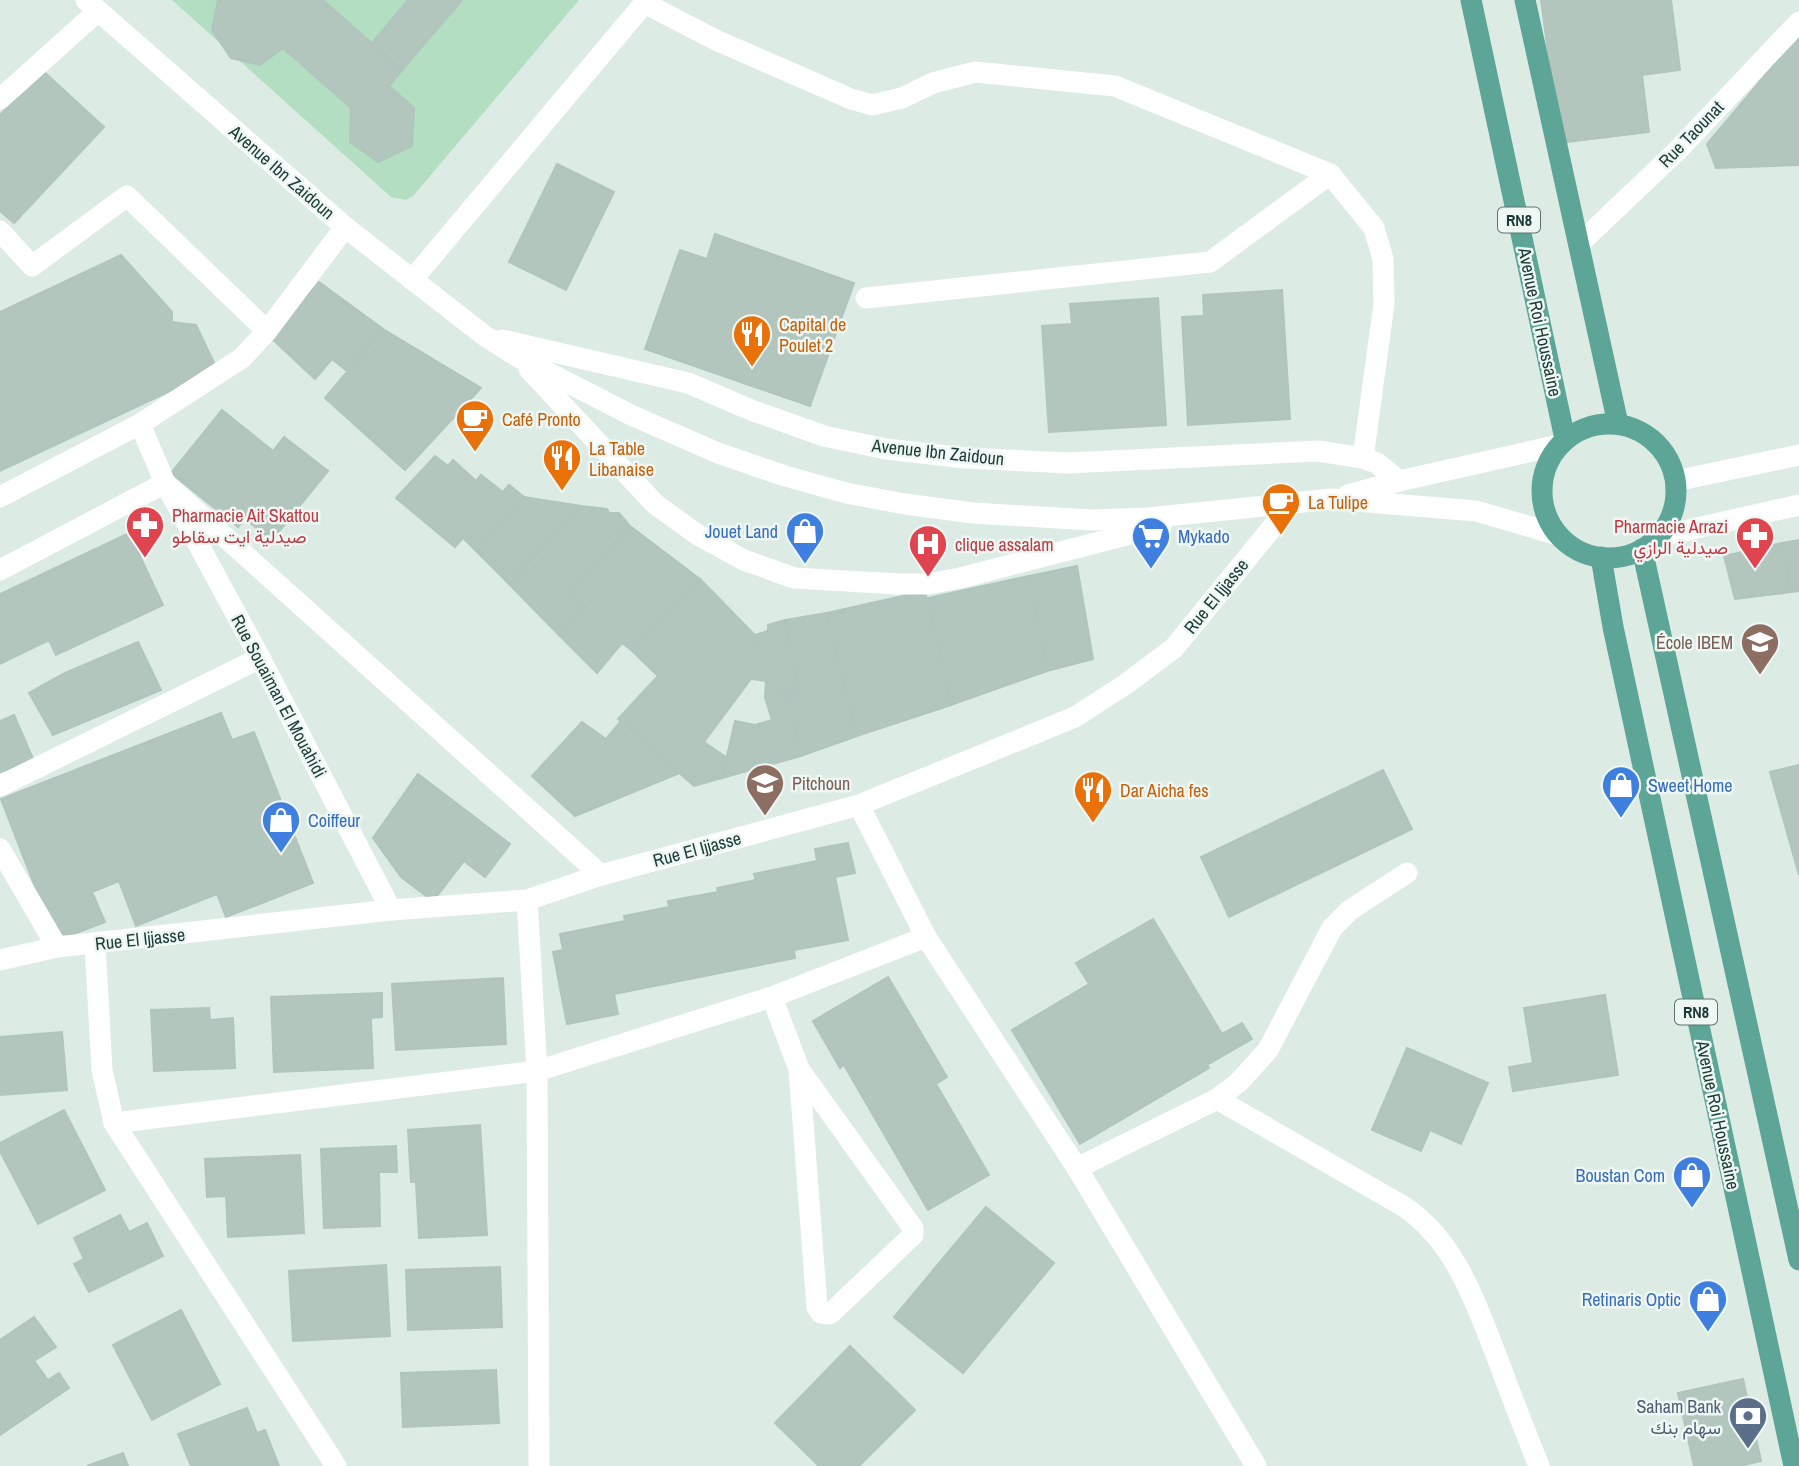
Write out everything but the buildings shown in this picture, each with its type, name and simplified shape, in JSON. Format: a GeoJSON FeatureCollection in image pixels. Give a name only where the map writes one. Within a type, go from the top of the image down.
{"type":"FeatureCollection","features":[{"type":"Feature","properties":{"kind":"main road","name":"Avenue Roi Houssaine"},"geometry":{"type":"LineString","coordinates":[[1471,0],[1562,442]]}},
{"type":"Feature","properties":{"kind":"main road"},"geometry":{"type":"LineString","coordinates":[[1525,0],[1618,424]]}},
{"type":"Feature","properties":{"kind":"main road"},"geometry":{"type":"LineString","coordinates":[[1618,424],[1645,434],[1659,446],[1670,463],[1675,481],[1675,502],[1669,521],[1649,543],[1609,559],[1582,552],[1558,535],[1548,520],[1541,495],[1545,468],[1562,442],[1590,426],[1618,424]]}},
{"type":"Feature","properties":{"kind":"main road","name":"RN8"},"geometry":{"type":"LineString","coordinates":[[1649,543],[1799,1260]]}},
{"type":"Feature","properties":{"kind":"main road","name":"Avenue Roi Houssaine"},"geometry":{"type":"LineString","coordinates":[[1601,557],[1615,641],[1794,1466]]}},
{"type":"Feature","properties":{"kind":"street"},"geometry":{"type":"LineString","coordinates":[[412,279],[645,2],[718,41],[851,99],[872,105],[901,98],[933,83],[975,72],[1115,86],[1330,174],[1374,228],[1383,259],[1384,304],[1363,458]]}},
{"type":"Feature","properties":{"kind":"street","name":"Avenue Ibn Zaidoun"},"geometry":{"type":"LineString","coordinates":[[92,5],[345,227],[485,336],[518,357],[631,415],[718,453],[785,476],[846,493],[973,513],[1050,518],[1137,518],[1332,499],[1562,442]]}},
{"type":"Feature","properties":{"kind":"street"},"geometry":{"type":"LineString","coordinates":[[0,99],[92,5]]}},
{"type":"Feature","properties":{"kind":"street","name":"Rue Taounat"},"geometry":{"type":"LineString","coordinates":[[1580,243],[1677,151],[1799,22]]}},
{"type":"Feature","properties":{"kind":"street"},"geometry":{"type":"LineString","coordinates":[[866,298],[1210,262],[1330,174]]}},
{"type":"Feature","properties":{"kind":"street"},"geometry":{"type":"LineString","coordinates":[[0,231],[32,266],[127,196],[267,331]]}},
{"type":"Feature","properties":{"kind":"street"},"geometry":{"type":"LineString","coordinates":[[0,497],[140,424],[242,358],[267,331],[345,227]]}},
{"type":"Feature","properties":{"kind":"street","name":"Avenue Ibn Zaidoun"},"geometry":{"type":"LineString","coordinates":[[485,336],[688,383],[751,410],[824,436],[886,449],[965,458],[1068,463],[1306,451],[1363,458],[1377,463],[1399,481]]}},
{"type":"Feature","properties":{"kind":"street"},"geometry":{"type":"LineString","coordinates":[[518,357],[656,504],[698,535],[744,560],[794,578],[929,584],[1216,512]]}},
{"type":"Feature","properties":{"kind":"street","name":"Rue Souaiman El Mouahidi"},"geometry":{"type":"LineString","coordinates":[[140,424],[165,483],[260,658],[391,910]]}},
{"type":"Feature","properties":{"kind":"street"},"geometry":{"type":"LineString","coordinates":[[1675,481],[1799,455]]}},
{"type":"Feature","properties":{"kind":"street"},"geometry":{"type":"LineString","coordinates":[[0,570],[165,483],[601,875]]}},
{"type":"Feature","properties":{"kind":"street","name":"Avenue Ibn Zaidoun"},"geometry":{"type":"LineString","coordinates":[[1332,499],[1476,511],[1558,535]]}},
{"type":"Feature","properties":{"kind":"street","name":"Rue El Ijjasse"},"geometry":{"type":"LineString","coordinates":[[0,960],[57,947],[391,910],[527,900],[601,875],[859,804],[1075,717],[1126,684],[1174,648],[1292,503]]}},
{"type":"Feature","properties":{"kind":"street"},"geometry":{"type":"LineString","coordinates":[[1649,543],[1799,505]]}},
{"type":"Feature","properties":{"kind":"street"},"geometry":{"type":"LineString","coordinates":[[0,786],[260,658]]}},
{"type":"Feature","properties":{"kind":"street"},"geometry":{"type":"LineString","coordinates":[[859,804],[926,937],[1077,1168],[1256,1466]]}},
{"type":"Feature","properties":{"kind":"street"},"geometry":{"type":"LineString","coordinates":[[0,849],[57,947]]}},
{"type":"Feature","properties":{"kind":"street"},"geometry":{"type":"LineString","coordinates":[[1077,1168],[1217,1099],[1249,1073],[1268,1050],[1332,928],[1350,910],[1407,873]]}},
{"type":"Feature","properties":{"kind":"street"},"geometry":{"type":"LineString","coordinates":[[527,900],[537,1071],[537,1466]]}},
{"type":"Feature","properties":{"kind":"street"},"geometry":{"type":"LineString","coordinates":[[114,1123],[537,1071],[772,997],[926,937]]}},
{"type":"Feature","properties":{"kind":"street"},"geometry":{"type":"LineString","coordinates":[[95,944],[102,1070],[114,1123],[336,1466]]}},
{"type":"Feature","properties":{"kind":"street"},"geometry":{"type":"LineString","coordinates":[[772,997],[799,1069],[913,1227],[913,1235],[830,1314],[821,1313],[817,1307],[799,1069]]}},
{"type":"Feature","properties":{"kind":"street"},"geometry":{"type":"LineString","coordinates":[[1217,1099],[1404,1206],[1437,1235],[1471,1293],[1539,1466]]}},
{"type":"Feature","properties":{"kind":"green space"},"geometry":{"type":"Polygon","coordinates":[[[172,0],[579,0],[413,196],[406,200],[391,197],[172,0]]]}},
{"type":"Feature","properties":{"kind":"place","name":"Capital de Poulet 2"},"geometry":{"type":"Point","coordinates":[752,368]}},
{"type":"Feature","properties":{"kind":"place","name":"Café Pronto"},"geometry":{"type":"Point","coordinates":[475,453]}},
{"type":"Feature","properties":{"kind":"place","name":"La Table Libanaise"},"geometry":{"type":"Point","coordinates":[562,492]}},
{"type":"Feature","properties":{"kind":"place","name":"La Tulipe"},"geometry":{"type":"Point","coordinates":[1281,536]}},
{"type":"Feature","properties":{"kind":"place","name":"Pharmacie Ait Skattou صيدلية ايت سقاطو"},"geometry":{"type":"Point","coordinates":[145,559]}},
{"type":"Feature","properties":{"kind":"place","name":"Jouet Land"},"geometry":{"type":"Point","coordinates":[805,565]}},
{"type":"Feature","properties":{"kind":"place","name":"Mykado"},"geometry":{"type":"Point","coordinates":[1151,570]}},
{"type":"Feature","properties":{"kind":"place","name":"Pharmacie Arrazi صيدلية الرازي"},"geometry":{"type":"Point","coordinates":[1755,570]}},
{"type":"Feature","properties":{"kind":"place","name":"clique assalam"},"geometry":{"type":"Point","coordinates":[928,578]}},
{"type":"Feature","properties":{"kind":"place","name":"École IBEM"},"geometry":{"type":"Point","coordinates":[1760,676]}},
{"type":"Feature","properties":{"kind":"place","name":"Pitchoun"},"geometry":{"type":"Point","coordinates":[765,817]}},
{"type":"Feature","properties":{"kind":"place","name":"Sweet Home"},"geometry":{"type":"Point","coordinates":[1621,819]}},
{"type":"Feature","properties":{"kind":"place","name":"Dar Aicha fes"},"geometry":{"type":"Point","coordinates":[1093,824]}},
{"type":"Feature","properties":{"kind":"place","name":"Coiffeur"},"geometry":{"type":"Point","coordinates":[281,854]}},
{"type":"Feature","properties":{"kind":"place","name":"Boustan Com"},"geometry":{"type":"Point","coordinates":[1692,1209]}},
{"type":"Feature","properties":{"kind":"place","name":"Retinaris Optic"},"geometry":{"type":"Point","coordinates":[1708,1333]}},
{"type":"Feature","properties":{"kind":"place","name":"Saham Bank سهام بنك"},"geometry":{"type":"Point","coordinates":[1748,1450]}}]}
